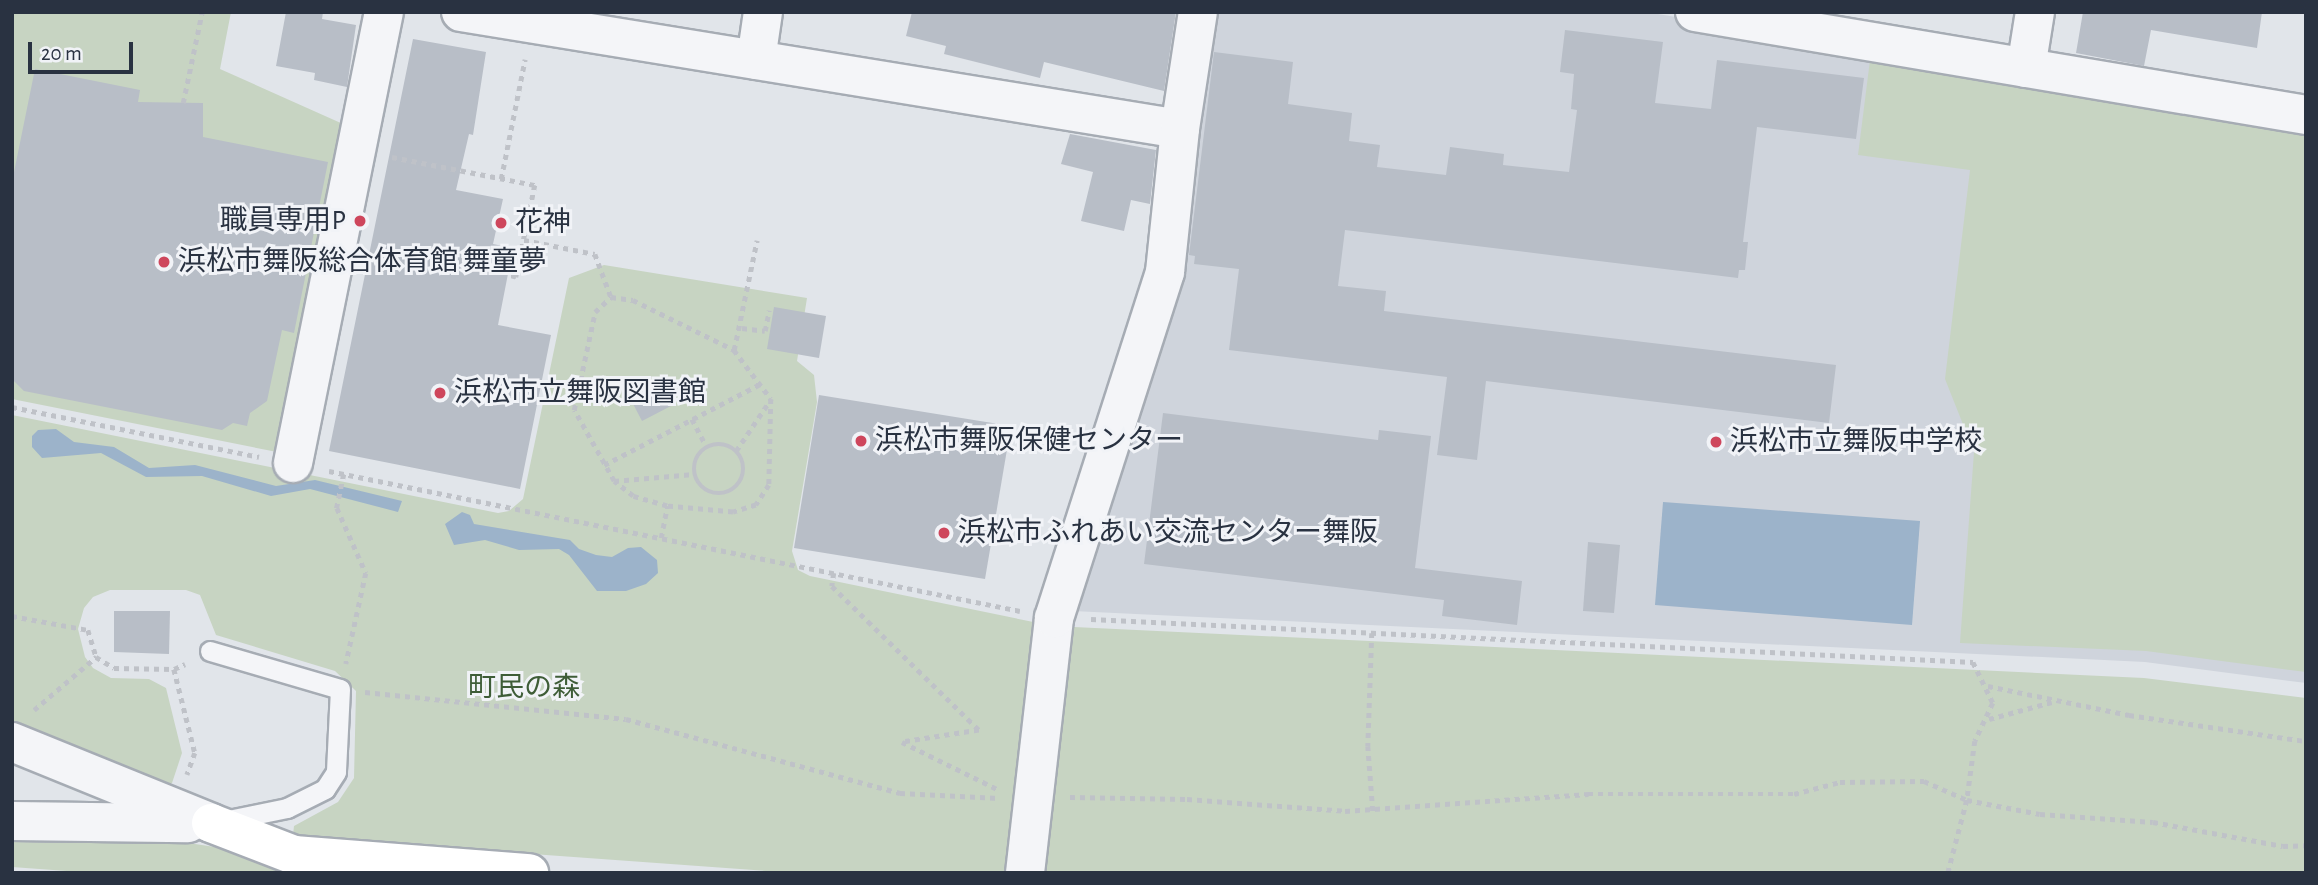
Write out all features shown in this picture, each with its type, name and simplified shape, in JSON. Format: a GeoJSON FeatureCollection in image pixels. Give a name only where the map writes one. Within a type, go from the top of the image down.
{"type":"FeatureCollection","features":[{"type":"Feature","properties":{"kind":"street"},"geometry":{"type":"LineString","coordinates":[[293,464],[384,12]]}},
{"type":"Feature","properties":{"kind":"street"},"geometry":{"type":"LineString","coordinates":[[461,12],[1180,129]]}},
{"type":"Feature","properties":{"kind":"street"},"geometry":{"type":"LineString","coordinates":[[755,60],[763,12]]}},
{"type":"Feature","properties":{"kind":"street"},"geometry":{"type":"LineString","coordinates":[[1025,873],[1054,618],[1165,272],[1180,129],[1198,12]]}},
{"type":"Feature","properties":{"kind":"street"},"geometry":{"type":"LineString","coordinates":[[1695,12],[2306,115]]}},
{"type":"Feature","properties":{"kind":"street"},"geometry":{"type":"LineString","coordinates":[[2026,68],[2035,12]]}},
{"type":"Feature","properties":{"kind":"street"},"geometry":{"type":"LineString","coordinates":[[21,728],[177,809],[294,855],[529,873]]}},
{"type":"Feature","properties":{"kind":"street"},"geometry":{"type":"LineString","coordinates":[[12,821],[211,823]]}},
{"type":"Feature","properties":{"kind":"lane"},"geometry":{"type":"LineString","coordinates":[[211,651],[340,689],[336,772],[325,789],[287,808],[211,823]]}},
{"type":"Feature","properties":{"kind":"path"},"geometry":{"type":"LineString","coordinates":[[183,103],[202,12]]}},
{"type":"Feature","properties":{"kind":"path"},"geometry":{"type":"LineString","coordinates":[[501,179],[532,24]]}},
{"type":"Feature","properties":{"kind":"path"},"geometry":{"type":"LineString","coordinates":[[356,150],[535,185],[516,277],[508,275]]}},
{"type":"Feature","properties":{"kind":"path"},"geometry":{"type":"LineString","coordinates":[[524,240],[595,254],[611,297]]}},
{"type":"Feature","properties":{"kind":"path"},"geometry":{"type":"LineString","coordinates":[[734,350],[742,328],[757,240]]}},
{"type":"Feature","properties":{"kind":"path"},"geometry":{"type":"LineString","coordinates":[[611,297],[633,300],[734,350],[771,399],[769,485],[756,506],[733,513],[667,506],[633,496],[614,481],[578,420],[574,398],[595,312],[611,297]]}},
{"type":"Feature","properties":{"kind":"path"},"geometry":{"type":"LineString","coordinates":[[742,328],[765,331],[769,310]]}},
{"type":"Feature","properties":{"kind":"path"},"geometry":{"type":"LineString","coordinates":[[604,465],[760,384]]}},
{"type":"Feature","properties":{"kind":"path"},"geometry":{"type":"LineString","coordinates":[[736,451],[771,399]]}},
{"type":"Feature","properties":{"kind":"path"},"geometry":{"type":"LineString","coordinates":[[12,407],[1054,618],[1972,662],[1987,686],[1993,703],[1989,719],[1975,741],[1967,800],[1948,873]]}},
{"type":"Feature","properties":{"kind":"path"},"geometry":{"type":"LineString","coordinates":[[692,419],[707,447]]}},
{"type":"Feature","properties":{"kind":"path"},"geometry":{"type":"LineString","coordinates":[[727,445],[742,459],[742,480],[726,493],[706,490],[694,474],[694,464],[707,447],[727,445]]}},
{"type":"Feature","properties":{"kind":"path"},"geometry":{"type":"LineString","coordinates":[[344,474],[337,508],[366,573],[340,689],[626,719],[900,793],[950,798],[1187,799],[1373,811],[1588,794],[1794,794],[1840,782],[1924,781],[1967,800],[2039,814],[2153,822],[2283,846],[2306,845]]}},
{"type":"Feature","properties":{"kind":"path"},"geometry":{"type":"LineString","coordinates":[[614,481],[694,474]]}},
{"type":"Feature","properties":{"kind":"path"},"geometry":{"type":"LineString","coordinates":[[661,538],[667,506]]}},
{"type":"Feature","properties":{"kind":"path"},"geometry":{"type":"LineString","coordinates":[[834,573],[832,586],[979,730],[902,742],[983,786],[1034,797]]}},
{"type":"Feature","properties":{"kind":"path"},"geometry":{"type":"LineString","coordinates":[[12,616],[88,630],[96,657],[114,668],[174,669],[211,651]]}},
{"type":"Feature","properties":{"kind":"path"},"geometry":{"type":"LineString","coordinates":[[1373,633],[1368,746],[1373,811]]}},
{"type":"Feature","properties":{"kind":"path"},"geometry":{"type":"LineString","coordinates":[[21,728],[96,657]]}},
{"type":"Feature","properties":{"kind":"path"},"geometry":{"type":"LineString","coordinates":[[174,669],[195,753],[177,809]]}},
{"type":"Feature","properties":{"kind":"path"},"geometry":{"type":"LineString","coordinates":[[1987,686],[2053,702],[2306,741]]}},
{"type":"Feature","properties":{"kind":"path"},"geometry":{"type":"LineString","coordinates":[[1989,719],[2053,702]]}},
{"type":"Feature","properties":{"kind":"shaded area","name":"浜松市立舞阪中学校"},"geometry":{"type":"Polygon","coordinates":[[[1212,12],[1646,12],[2306,123],[2306,683],[2145,662],[1073,611],[1212,12]]]}},
{"type":"Feature","properties":{"kind":"green space","name":"浜松市舞阪総合体育館 舞童夢"},"geometry":{"type":"Polygon","coordinates":[[[12,12],[231,12],[220,69],[343,124],[277,452],[12,399],[12,12]]]}},
{"type":"Feature","properties":{"kind":"green space"},"geometry":{"type":"Polygon","coordinates":[[[1870,60],[2306,134],[2306,672],[2146,651],[1960,643],[1974,452],[1945,379],[1970,170],[1858,155],[1870,60]]]}},
{"type":"Feature","properties":{"kind":"green space","name":"町民の森"},"geometry":{"type":"Polygon","coordinates":[[[604,265],[807,298],[797,361],[814,375],[817,402],[792,551],[798,570],[810,576],[1053,626],[2144,678],[2306,698],[2306,873],[794,873],[298,837],[293,835],[294,826],[338,802],[354,778],[356,691],[335,671],[216,635],[200,595],[186,590],[110,590],[93,597],[84,608],[78,629],[85,657],[93,668],[111,678],[149,679],[166,688],[182,753],[172,783],[166,786],[12,725],[12,415],[498,513],[509,511],[523,499],[569,278],[604,265]]]}},
{"type":"Feature","properties":{"kind":"green space"},"geometry":{"type":"Polygon","coordinates":[[[12,842],[195,844],[215,847],[289,873],[94,873],[12,867],[12,842]]]}},
{"type":"Feature","properties":{"kind":"water"},"geometry":{"type":"Polygon","coordinates":[[[56,429],[74,442],[114,447],[149,468],[195,465],[276,486],[315,480],[402,501],[398,512],[310,489],[271,496],[202,476],[146,477],[101,453],[42,458],[32,447],[32,436],[38,430],[56,429]]]}},
{"type":"Feature","properties":{"kind":"water"},"geometry":{"type":"Polygon","coordinates":[[[1663,502],[1920,521],[1912,625],[1655,605],[1663,502]]]}},
{"type":"Feature","properties":{"kind":"water"},"geometry":{"type":"Polygon","coordinates":[[[462,512],[470,515],[474,524],[570,540],[579,549],[596,555],[612,557],[628,548],[641,547],[657,560],[658,573],[646,584],[626,591],[597,591],[569,555],[559,549],[519,550],[485,540],[454,545],[445,524],[462,512]]]}},
{"type":"Feature","properties":{"kind":"building"},"geometry":{"type":"Polygon","coordinates":[[[286,12],[323,12],[322,19],[356,25],[347,87],[314,80],[315,73],[276,66],[286,12]]]}},
{"type":"Feature","properties":{"kind":"building"},"geometry":{"type":"Polygon","coordinates":[[[912,12],[1176,12],[1164,91],[1044,62],[1040,78],[944,54],[946,46],[906,36],[912,12]]]}},
{"type":"Feature","properties":{"kind":"building"},"geometry":{"type":"Polygon","coordinates":[[[2083,12],[2262,12],[2257,48],[2151,30],[2144,66],[2076,53],[2083,12]]]}},
{"type":"Feature","properties":{"kind":"building"},"geometry":{"type":"Polygon","coordinates":[[[1565,30],[1663,42],[1655,103],[1711,109],[1717,60],[1864,78],[1856,139],[1757,127],[1743,242],[1748,242],[1745,270],[1739,270],[1738,278],[1345,230],[1338,286],[1386,291],[1384,311],[1836,365],[1829,423],[1486,381],[1477,460],[1437,455],[1447,377],[1229,350],[1239,269],[1194,264],[1195,256],[1189,255],[1214,52],[1293,62],[1288,104],[1352,113],[1349,141],[1380,145],[1377,167],[1446,175],[1450,147],[1504,154],[1503,165],[1569,172],[1577,110],[1571,109],[1574,74],[1560,72],[1565,30]]]}},
{"type":"Feature","properties":{"kind":"building"},"geometry":{"type":"Polygon","coordinates":[[[413,39],[486,52],[473,135],[469,134],[456,190],[503,199],[493,244],[513,248],[498,325],[551,335],[520,489],[329,451],[413,39]]]}},
{"type":"Feature","properties":{"kind":"building","name":"浜松市舞阪総合体育館 舞童夢"},"geometry":{"type":"Polygon","coordinates":[[[35,69],[140,90],[138,102],[203,103],[203,137],[328,162],[294,333],[282,330],[267,401],[250,413],[247,426],[233,423],[222,430],[24,391],[12,379],[12,182],[35,69]]]}},
{"type":"Feature","properties":{"kind":"building"},"geometry":{"type":"Polygon","coordinates":[[[1070,134],[1156,150],[1150,204],[1131,200],[1124,231],[1081,221],[1093,172],[1061,164],[1070,134]]]}},
{"type":"Feature","properties":{"kind":"building"},"geometry":{"type":"Polygon","coordinates":[[[774,307],[826,316],[819,358],[767,349],[774,307]]]}},
{"type":"Feature","properties":{"kind":"building"},"geometry":{"type":"Polygon","coordinates":[[[658,381],[671,406],[642,421],[629,396],[658,381]]]}},
{"type":"Feature","properties":{"kind":"building"},"geometry":{"type":"Polygon","coordinates":[[[819,395],[1011,426],[985,579],[794,548],[819,395]]]}},
{"type":"Feature","properties":{"kind":"building"},"geometry":{"type":"Polygon","coordinates":[[[1163,413],[1378,440],[1379,430],[1431,436],[1415,568],[1522,581],[1517,625],[1442,616],[1444,600],[1144,564],[1163,413]]]}},
{"type":"Feature","properties":{"kind":"building"},"geometry":{"type":"Polygon","coordinates":[[[1588,542],[1620,545],[1614,613],[1583,611],[1588,542]]]}},
{"type":"Feature","properties":{"kind":"building"},"geometry":{"type":"Polygon","coordinates":[[[114,611],[170,611],[169,654],[114,652],[114,611]]]}},
{"type":"Feature","properties":{"kind":"place","name":"職員専用P"},"geometry":{"type":"Point","coordinates":[360,221]}},
{"type":"Feature","properties":{"kind":"place","name":"花神"},"geometry":{"type":"Point","coordinates":[501,223]}},
{"type":"Feature","properties":{"kind":"place","name":"浜松市舞阪総合体育館 舞童夢"},"geometry":{"type":"Point","coordinates":[164,262]}},
{"type":"Feature","properties":{"kind":"place","name":"浜松市立舞阪図書館"},"geometry":{"type":"Point","coordinates":[440,393]}},
{"type":"Feature","properties":{"kind":"place","name":"浜松市舞阪保健センター"},"geometry":{"type":"Point","coordinates":[861,441]}},
{"type":"Feature","properties":{"kind":"place","name":"浜松市立舞阪中学校"},"geometry":{"type":"Point","coordinates":[1716,442]}},
{"type":"Feature","properties":{"kind":"place","name":"浜松市ふれあい交流センター舞阪"},"geometry":{"type":"Point","coordinates":[944,533]}}]}
